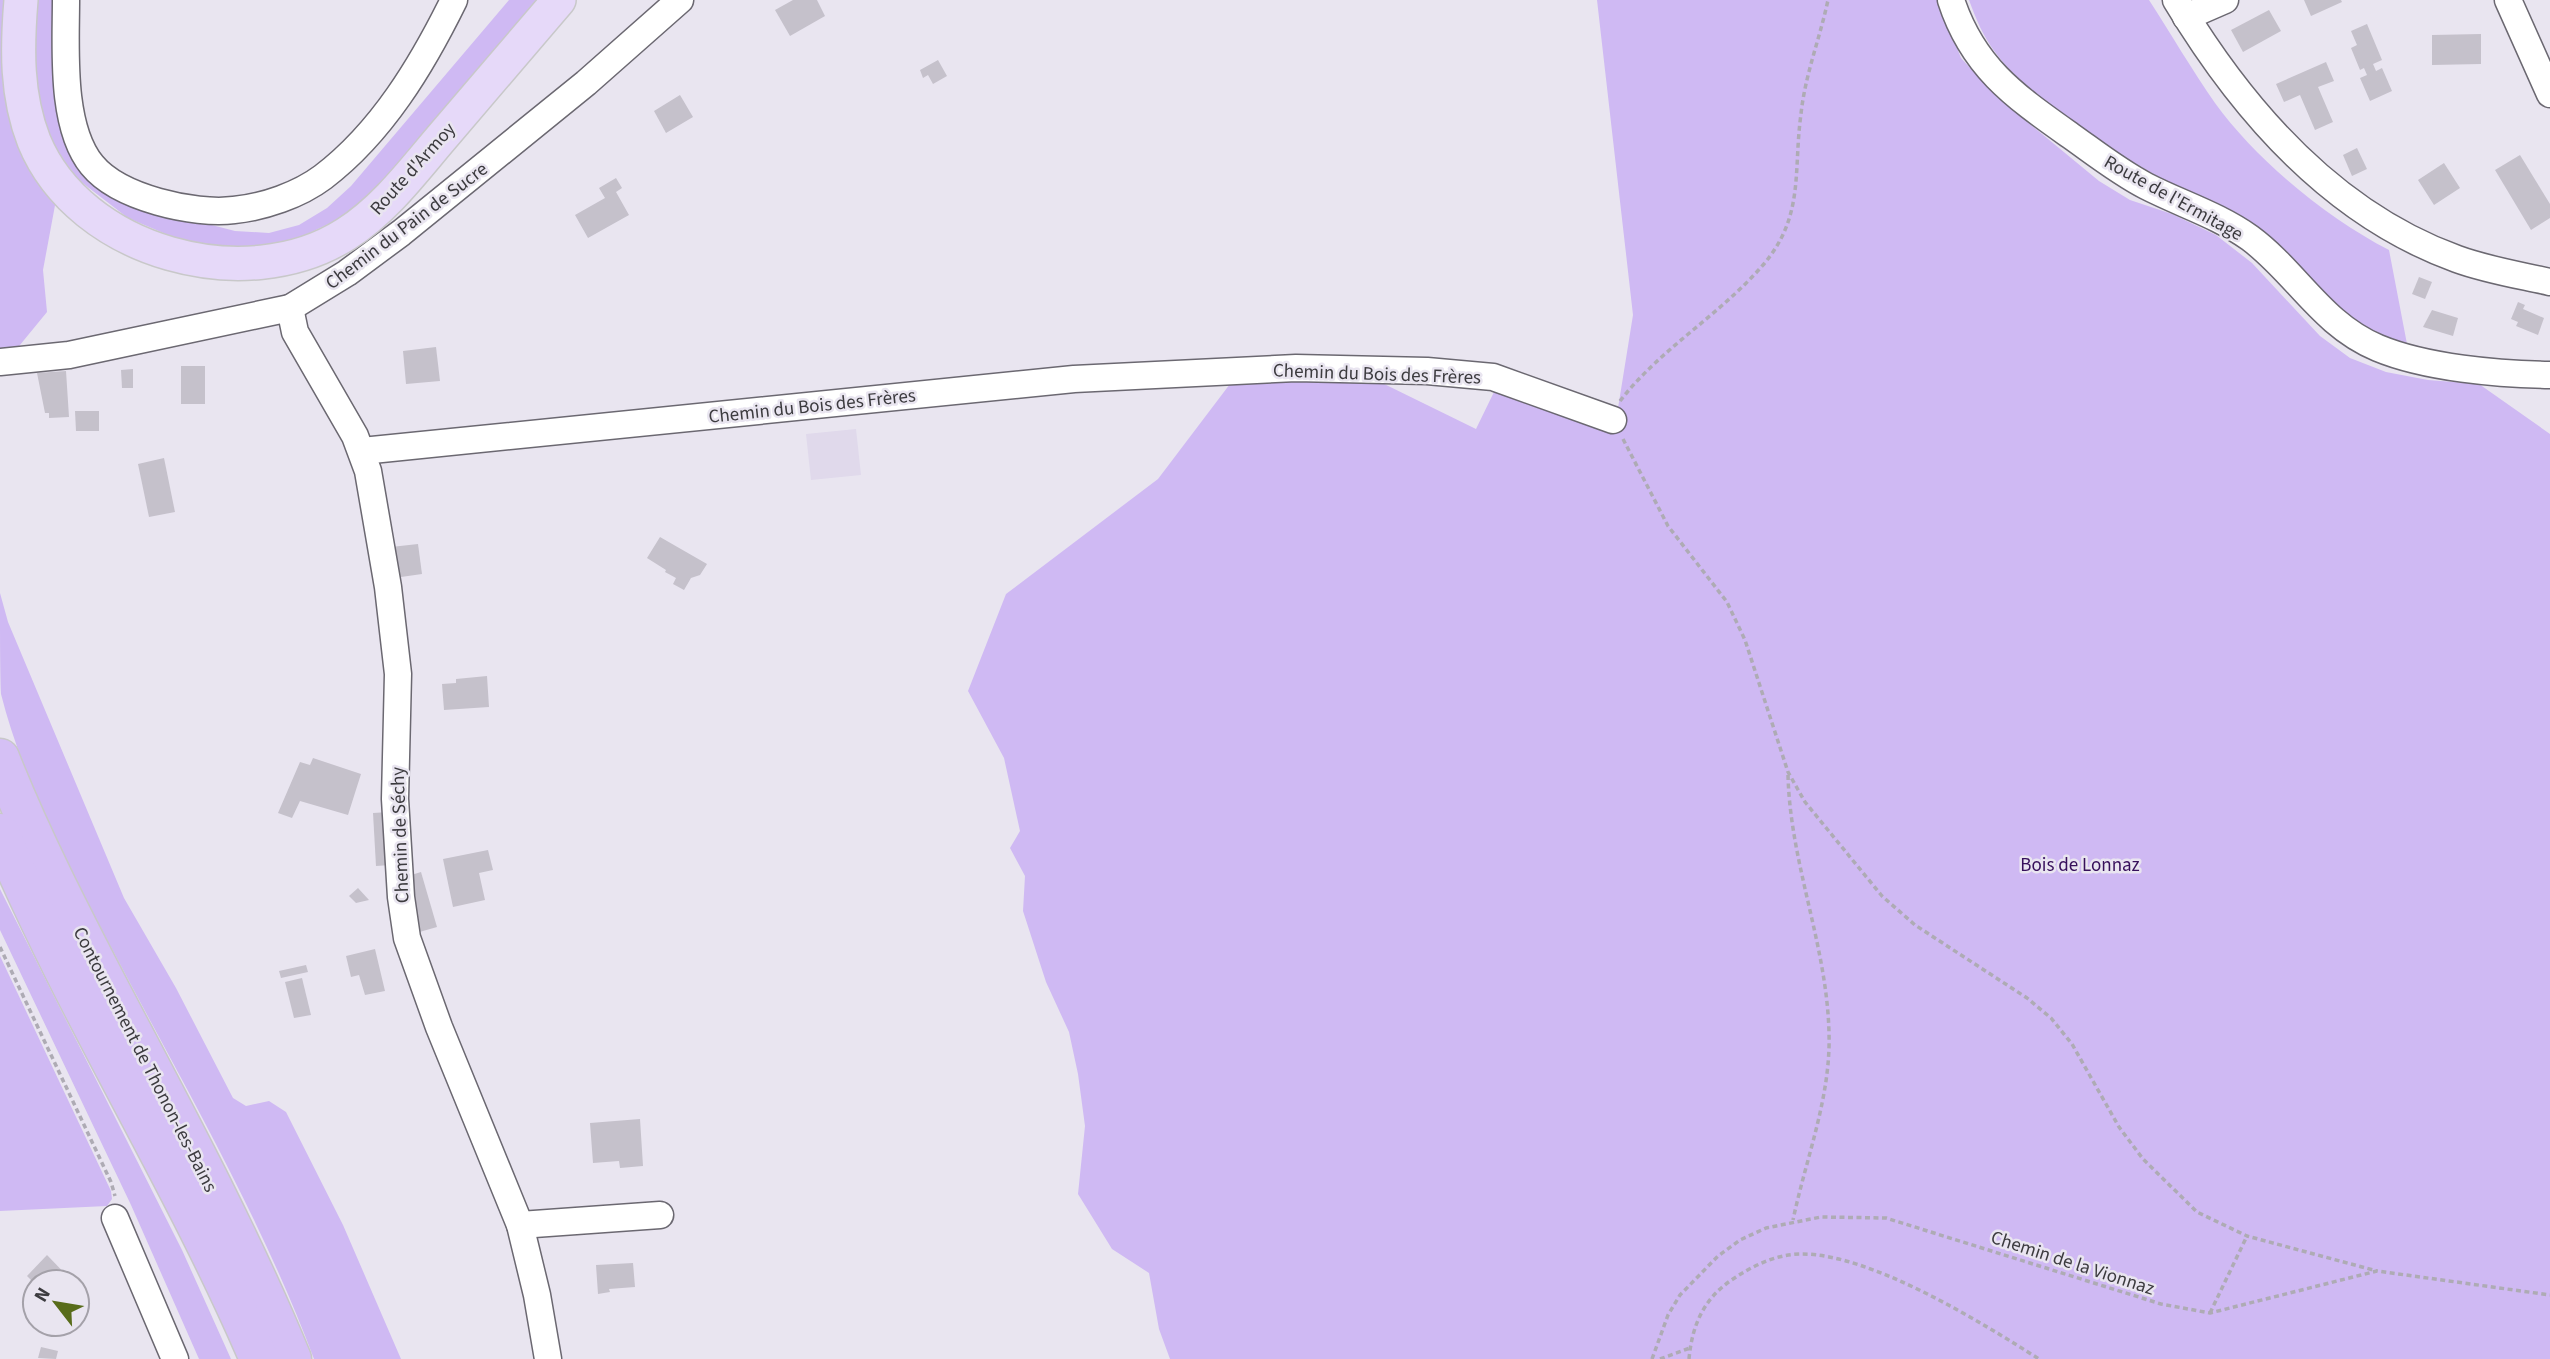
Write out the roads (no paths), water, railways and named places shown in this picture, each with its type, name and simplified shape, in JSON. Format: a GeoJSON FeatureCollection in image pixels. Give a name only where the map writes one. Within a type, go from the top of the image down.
{"type":"FeatureCollection","features":[{"type":"Feature","properties":{"kind":"highway","name":"Contournement de Thonon-les-Bains"},"geometry":{"type":"LineString","coordinates":[[0,758],[53,879],[210,1180],[253,1267],[292,1359]]}},
{"type":"Feature","properties":{"kind":"highway","name":"Contournement de Thonon-les-Bains"},"geometry":{"type":"LineString","coordinates":[[0,834],[40,920],[186,1201],[259,1359]]}},
{"type":"Feature","properties":{"kind":"main road","name":"Route d'Armoy"},"geometry":{"type":"LineString","coordinates":[[21,0],[18,48],[20,86],[35,141],[53,174],[98,217],[132,237],[189,259],[248,265],[309,252],[362,223],[401,186],[559,0]]}},
{"type":"Feature","properties":{"kind":"street"},"geometry":{"type":"LineString","coordinates":[[66,0],[70,106],[80,142],[91,164],[110,181],[134,193],[170,204],[233,211],[292,194],[322,178],[348,155],[392,106],[431,47],[454,0]]}},
{"type":"Feature","properties":{"kind":"street","name":"Chemin du Pain de Sucre"},"geometry":{"type":"LineString","coordinates":[[0,362],[69,355],[290,308],[347,273],[401,233],[586,83],[680,0]]}},
{"type":"Feature","properties":{"kind":"street","name":"Route de l'Ermitage"},"geometry":{"type":"LineString","coordinates":[[1951,0],[1972,47],[2005,88],[2127,175],[2245,235],[2265,251],[2329,318],[2353,335],[2379,349],[2416,359],[2488,370],[2550,375]]}},
{"type":"Feature","properties":{"kind":"street"},"geometry":{"type":"LineString","coordinates":[[2225,0],[2181,9],[2226,78],[2269,128],[2325,180],[2368,214],[2455,259],[2487,269],[2550,282]]}},
{"type":"Feature","properties":{"kind":"street"},"geometry":{"type":"LineString","coordinates":[[2508,0],[2550,94]]}},
{"type":"Feature","properties":{"kind":"street","name":"Chemin de Séchy"},"geometry":{"type":"LineString","coordinates":[[290,308],[295,332],[362,451],[379,529],[398,674],[395,783],[403,918],[425,991],[520,1225],[537,1295],[548,1359]]}},
{"type":"Feature","properties":{"kind":"street","name":"Chemin du Bois des Frères"},"geometry":{"type":"LineString","coordinates":[[362,451],[1074,379],[1296,368],[1427,371],[1493,377],[1613,420]]}},
{"type":"Feature","properties":{"kind":"street"},"geometry":{"type":"LineString","coordinates":[[520,1225],[660,1215]]}},
{"type":"Feature","properties":{"kind":"street"},"geometry":{"type":"LineString","coordinates":[[115,1218],[174,1359]]}},
{"type":"Feature","properties":{"kind":"park label","name":"Bois de Lonnaz"},"geometry":{"type":"Point","coordinates":[2080,864]}}]}
